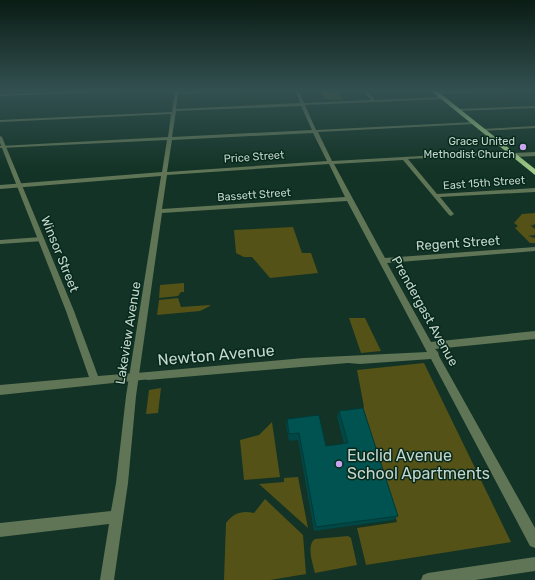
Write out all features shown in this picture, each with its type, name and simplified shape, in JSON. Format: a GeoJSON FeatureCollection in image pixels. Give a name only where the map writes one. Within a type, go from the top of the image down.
{"type":"FeatureCollection","features":[{"type":"Feature","properties":{"kind":"highway"},"geometry":{"type":"LineString","coordinates":[[467,117],[535,173]]}},
{"type":"Feature","properties":{"kind":"street"},"geometry":{"type":"LineString","coordinates":[[0,121],[76,117]]}},
{"type":"Feature","properties":{"kind":"street","name":"Lakeview Avenue"},"geometry":{"type":"LineString","coordinates":[[107,580],[134,378],[166,173],[172,117]]}},
{"type":"Feature","properties":{"kind":"street","name":"Prendergast Avenue"},"geometry":{"type":"LineString","coordinates":[[310,117],[315,131],[332,162],[349,199],[535,541]]}},
{"type":"Feature","properties":{"kind":"street"},"geometry":{"type":"LineString","coordinates":[[2,147],[474,123]]}},
{"type":"Feature","properties":{"kind":"street"},"geometry":{"type":"LineString","coordinates":[[482,130],[535,127]]}},
{"type":"Feature","properties":{"kind":"street","name":"Winsor Street"},"geometry":{"type":"LineString","coordinates":[[0,137],[2,147],[20,185],[42,239],[95,381]]}},
{"type":"Feature","properties":{"kind":"street","name":"Price Street"},"geometry":{"type":"LineString","coordinates":[[0,187],[166,173],[332,162],[535,154]]}},
{"type":"Feature","properties":{"kind":"street"},"geometry":{"type":"LineString","coordinates":[[404,158],[451,214]]}},
{"type":"Feature","properties":{"kind":"street","name":"East 15th Street"},"geometry":{"type":"LineString","coordinates":[[435,196],[535,190]]}},
{"type":"Feature","properties":{"kind":"street","name":"Bassett Street"},"geometry":{"type":"LineString","coordinates":[[160,212],[349,199]]}},
{"type":"Feature","properties":{"kind":"street"},"geometry":{"type":"LineString","coordinates":[[0,242],[42,239]]}},
{"type":"Feature","properties":{"kind":"street","name":"Regent Street"},"geometry":{"type":"LineString","coordinates":[[382,261],[535,248]]}},
{"type":"Feature","properties":{"kind":"street","name":"Newton Avenue"},"geometry":{"type":"LineString","coordinates":[[0,390],[304,362],[348,359],[360,360],[535,335]]}},
{"type":"Feature","properties":{"kind":"street"},"geometry":{"type":"LineString","coordinates":[[0,530],[116,517]]}},
{"type":"Feature","properties":{"kind":"street"},"geometry":{"type":"LineString","coordinates":[[428,580],[535,564]]}},
{"type":"Feature","properties":{"kind":"shaded area"},"geometry":{"type":"Polygon","coordinates":[[[535,213],[535,224],[533,225],[535,226],[530,225],[535,229],[535,235],[528,236],[535,238],[535,243],[530,243],[515,228],[518,226],[514,223],[522,214],[535,213]]]}},
{"type":"Feature","properties":{"kind":"shaded area"},"geometry":{"type":"Polygon","coordinates":[[[293,227],[302,253],[311,253],[318,273],[270,278],[252,257],[244,257],[236,253],[234,230],[293,227]]]}},
{"type":"Feature","properties":{"kind":"shaded area"},"geometry":{"type":"Polygon","coordinates":[[[184,283],[184,292],[181,292],[178,296],[159,298],[160,285],[184,283]]]}},
{"type":"Feature","properties":{"kind":"shaded area"},"geometry":{"type":"Polygon","coordinates":[[[178,298],[181,307],[210,306],[200,311],[157,315],[159,300],[178,298]]]}},
{"type":"Feature","properties":{"kind":"shaded area"},"geometry":{"type":"Polygon","coordinates":[[[349,318],[365,318],[381,351],[361,353],[349,318]]]}},
{"type":"Feature","properties":{"kind":"shaded area"},"geometry":{"type":"Polygon","coordinates":[[[424,363],[511,542],[366,565],[357,528],[397,522],[363,408],[357,370],[424,363]]]}},
{"type":"Feature","properties":{"kind":"shaded area"},"geometry":{"type":"Polygon","coordinates":[[[161,388],[158,413],[146,414],[149,390],[161,388]]]}},
{"type":"Feature","properties":{"kind":"shaded area"},"geometry":{"type":"Polygon","coordinates":[[[272,422],[280,477],[244,480],[240,440],[259,435],[272,422]]]}},
{"type":"Feature","properties":{"kind":"shaded area"},"geometry":{"type":"Polygon","coordinates":[[[298,477],[308,528],[259,484],[284,482],[284,478],[298,477]]]}},
{"type":"Feature","properties":{"kind":"shaded area"},"geometry":{"type":"Polygon","coordinates":[[[265,499],[303,535],[306,574],[270,580],[224,580],[226,523],[238,513],[254,513],[265,499]]]}},
{"type":"Feature","properties":{"kind":"shaded area"},"geometry":{"type":"Polygon","coordinates":[[[348,536],[351,538],[357,565],[315,573],[311,555],[312,542],[315,539],[348,536]]]}},
{"type":"Feature","properties":{"kind":"building","name":"Euclid Avenue School Apartments"},"geometry":{"type":"Polygon","coordinates":[[[363,408],[398,516],[316,527],[299,433],[289,434],[287,419],[319,415],[326,446],[348,443],[339,411],[363,408]]]}},
{"type":"Feature","properties":{"kind":"place","name":"Grace United Methodist Church"},"geometry":{"type":"Point","coordinates":[523,147]}},
{"type":"Feature","properties":{"kind":"place","name":"Euclid Avenue School Apartments"},"geometry":{"type":"Point","coordinates":[339,464]}}]}
